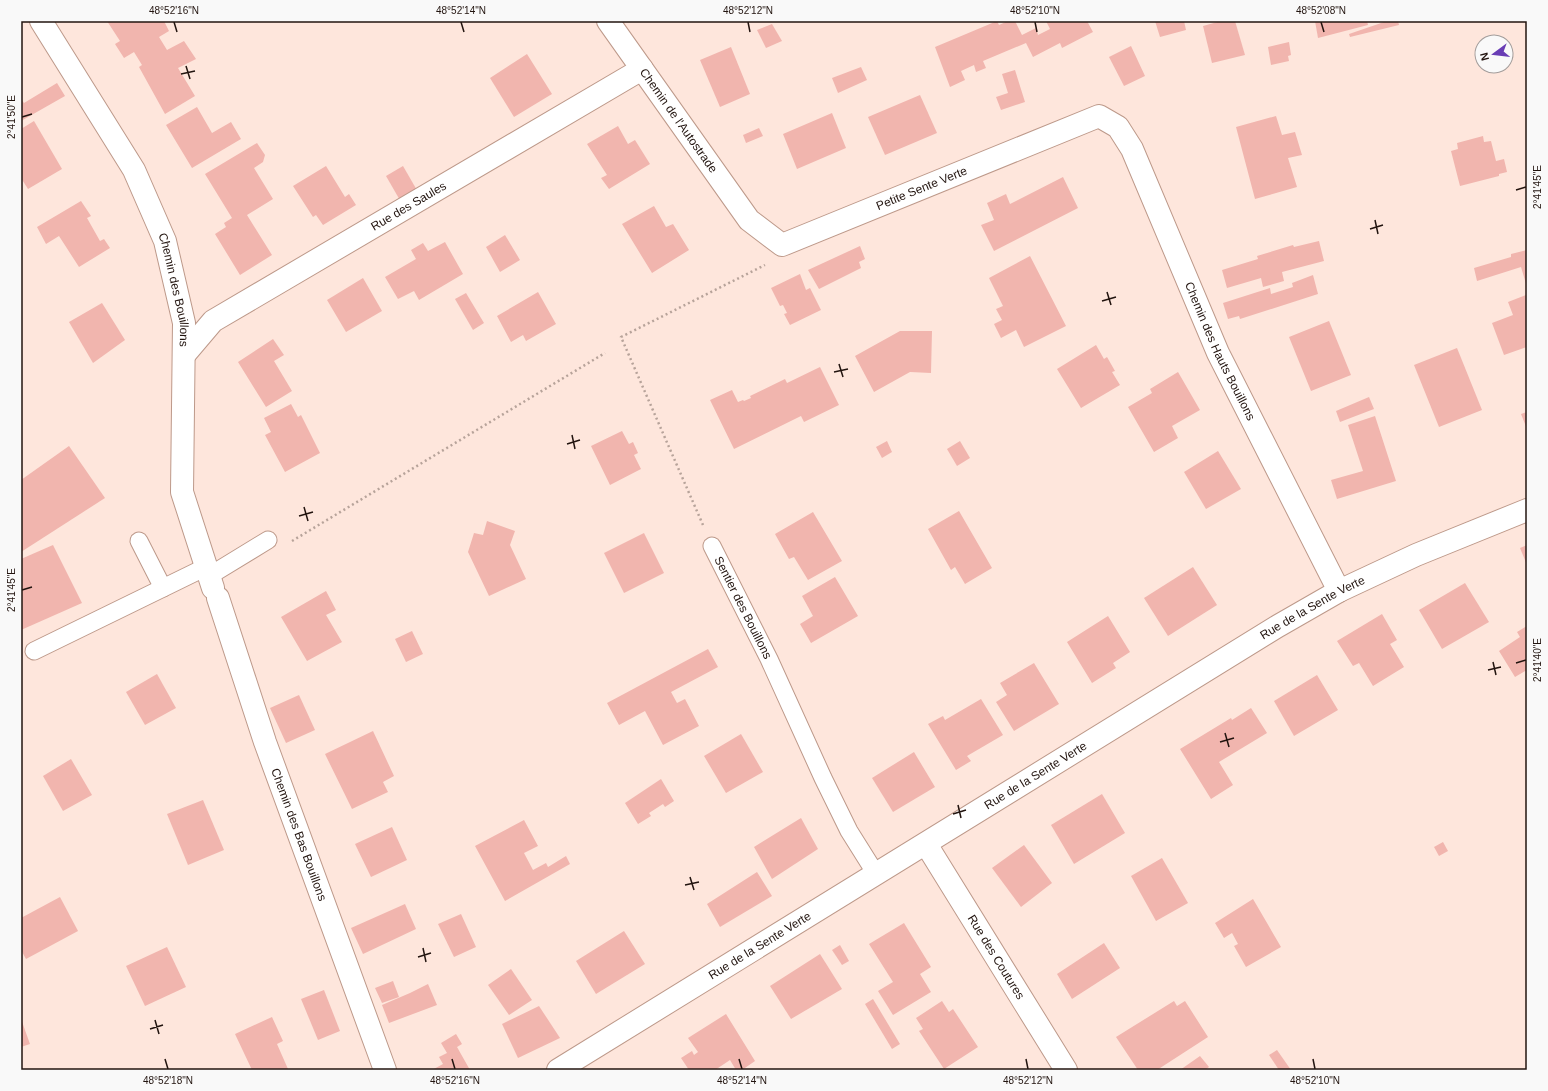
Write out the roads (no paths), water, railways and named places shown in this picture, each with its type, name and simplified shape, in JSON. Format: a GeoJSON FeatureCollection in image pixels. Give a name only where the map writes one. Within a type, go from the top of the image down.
{"type":"FeatureCollection","features":[{"type":"Feature","properties":{"kind":"street","name":"Chemin des Bouillons"},"geometry":{"type":"LineString","coordinates":[[41,21],[134,170],[165,241],[184,324],[185,354],[183,373],[184,438],[182,492],[212,582]]}},
{"type":"Feature","properties":{"kind":"street","name":"Chemin de l'Autostrade"},"geometry":{"type":"LineString","coordinates":[[608,21],[749,220],[782,245]]}},
{"type":"Feature","properties":{"kind":"street","name":"Rue des Saules"},"geometry":{"type":"LineString","coordinates":[[185,354],[213,321],[642,69]]}},
{"type":"Feature","properties":{"kind":"street","name":"Petite Sente Verte"},"geometry":{"type":"LineString","coordinates":[[782,245],[1099,116]]}},
{"type":"Feature","properties":{"kind":"street","name":"Chemin des Hauts Bouillons"},"geometry":{"type":"LineString","coordinates":[[1099,116],[1118,127],[1132,149],[1218,353],[1339,591]]}},
{"type":"Feature","properties":{"kind":"street","name":"Rue de la Sente Verte"},"geometry":{"type":"LineString","coordinates":[[558,1070],[1278,626],[1339,591],[1416,555],[1527,510]]}},
{"type":"Feature","properties":{"kind":"street","name":"Chemin des Bas Bouillons"},"geometry":{"type":"LineString","coordinates":[[212,582],[265,742],[385,1070]]}},
{"type":"Feature","properties":{"kind":"street","name":"Rue des Coutures"},"geometry":{"type":"LineString","coordinates":[[926,844],[1066,1070]]}},
{"type":"Feature","properties":{"kind":"lane"},"geometry":{"type":"LineString","coordinates":[[34,651],[163,588],[212,582],[268,540]]}},
{"type":"Feature","properties":{"kind":"lane"},"geometry":{"type":"LineString","coordinates":[[139,541],[163,588]]}},
{"type":"Feature","properties":{"kind":"lane","name":"Sentier des Bouillons"},"geometry":{"type":"LineString","coordinates":[[712,546],[769,659],[826,785],[850,831],[876,874]]}}]}
